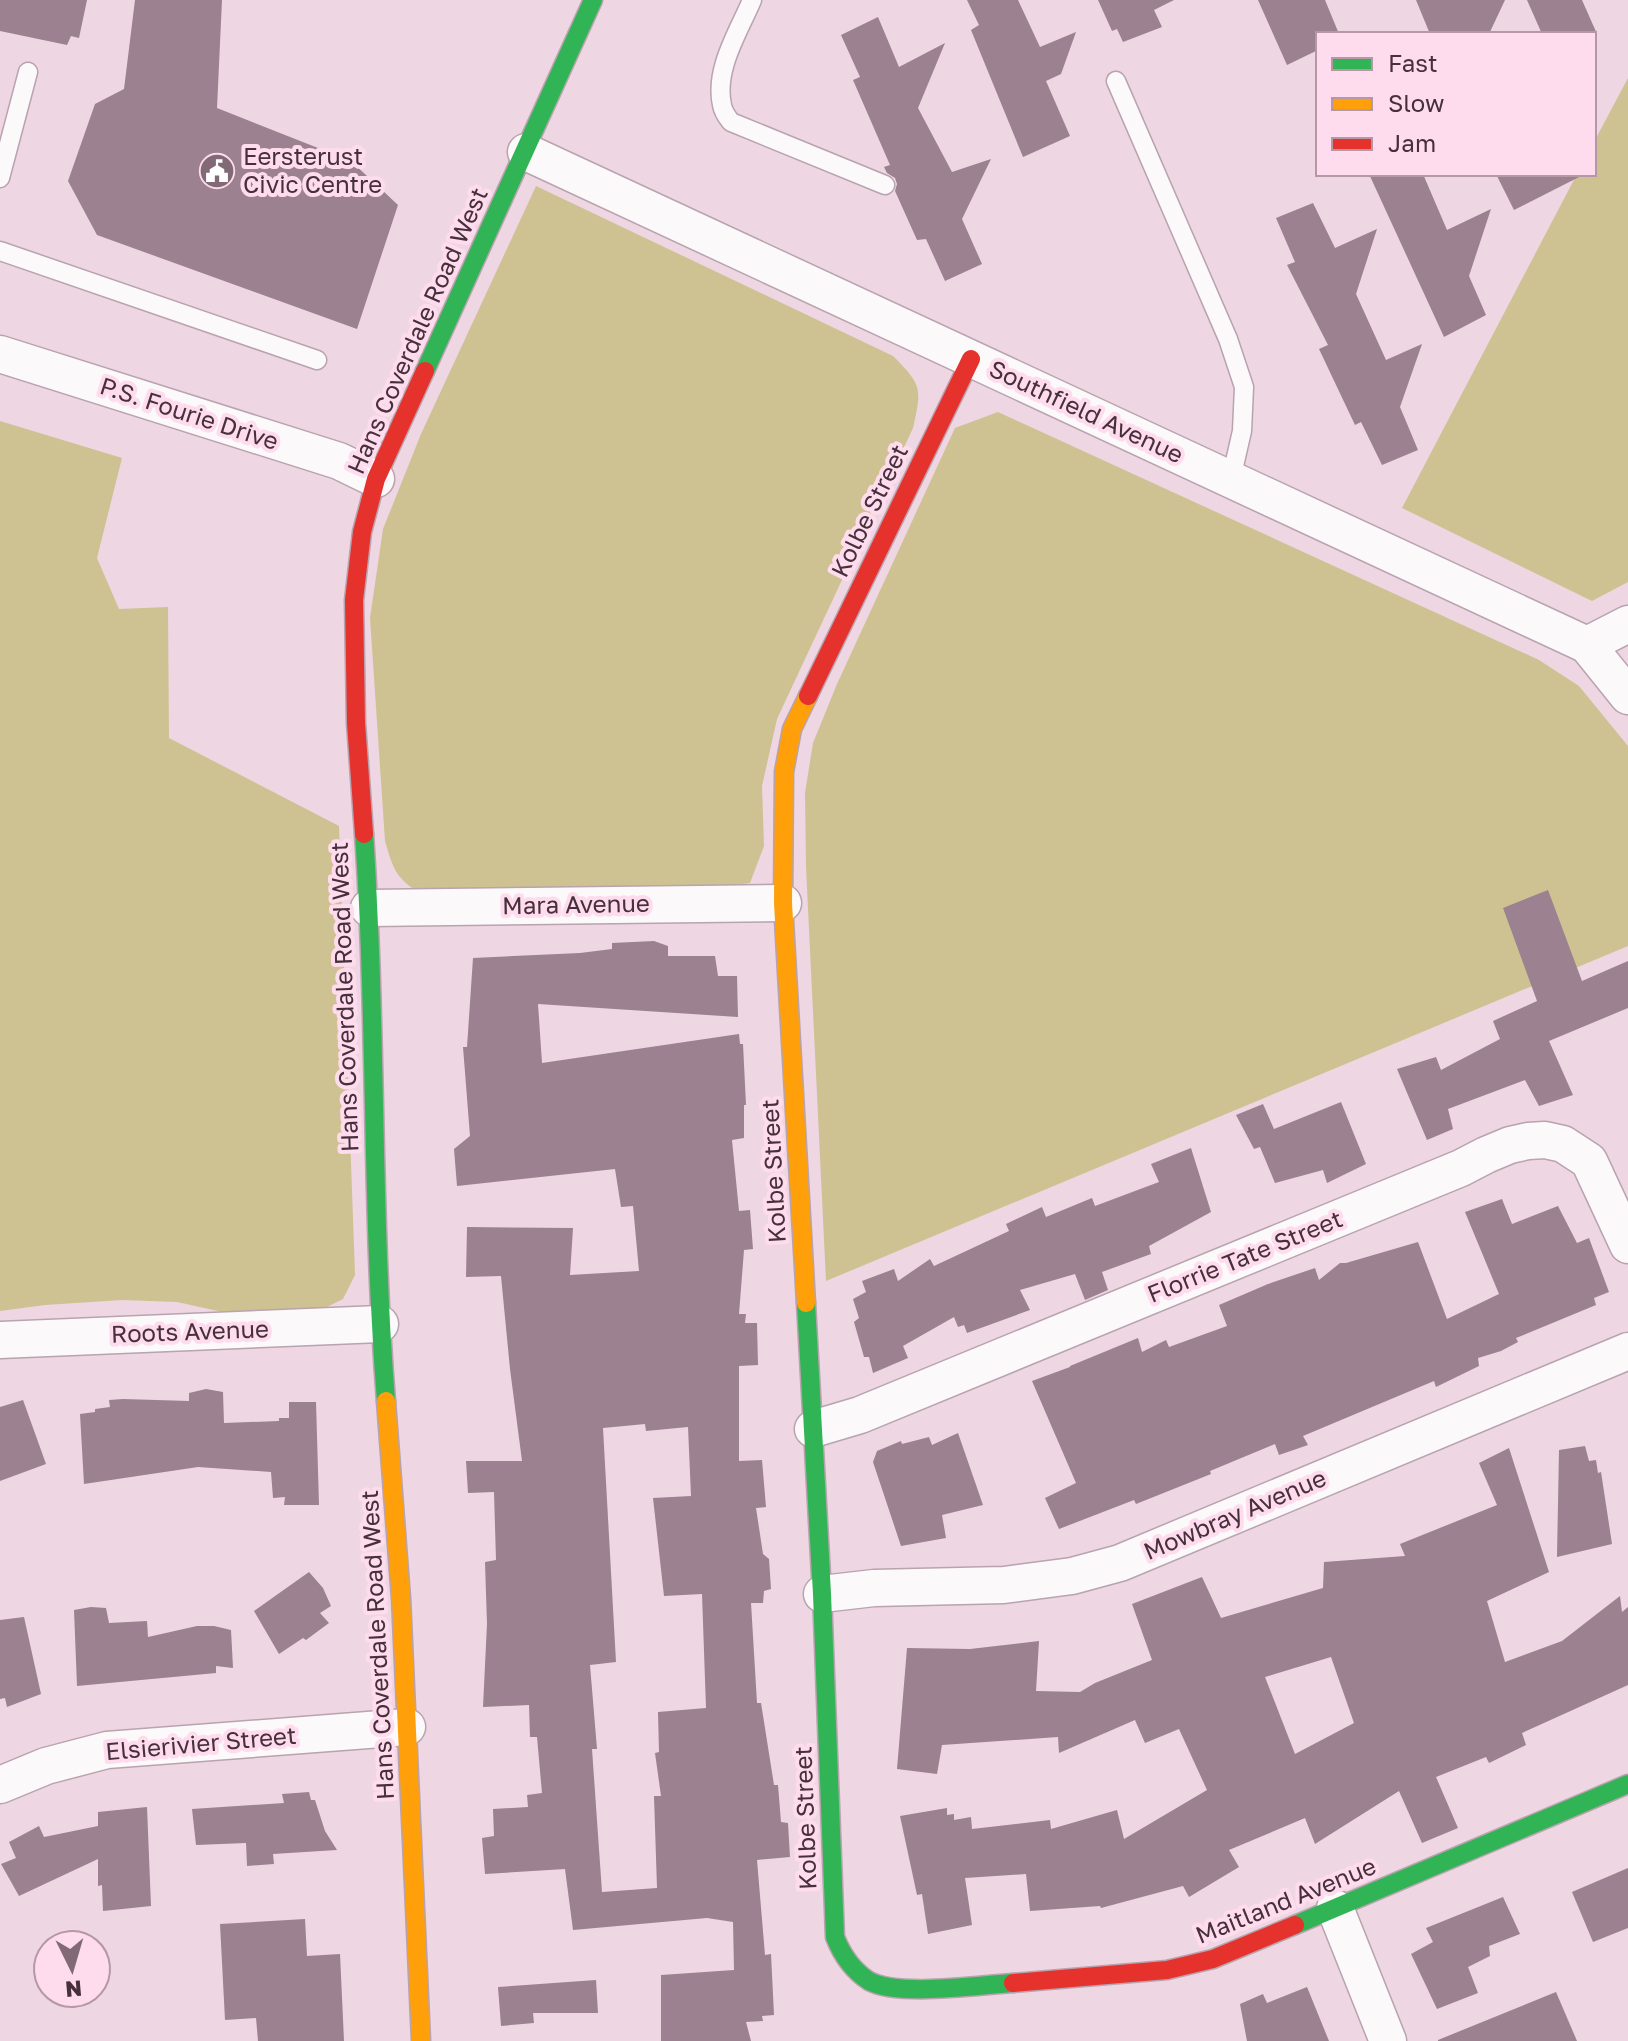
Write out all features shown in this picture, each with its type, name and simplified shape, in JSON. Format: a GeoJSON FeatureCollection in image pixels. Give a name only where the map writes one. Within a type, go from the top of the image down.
{"type":"FeatureCollection","features":[{"type":"Feature","properties":{"kind":"street","name":"Hans Coverdale Road West"},"geometry":{"type":"LineString","coordinates":[[421,2041],[399,1567],[380,1324],[369,908],[356,723],[354,600],[362,532],[376,479],[593,0]]}},
{"type":"Feature","properties":{"kind":"street","name":"Southfield Avenue"},"geometry":{"type":"LineString","coordinates":[[526,152],[1587,645],[1628,696]]}},
{"type":"Feature","properties":{"kind":"street","name":"P.S. Fourie Drive"},"geometry":{"type":"LineString","coordinates":[[0,354],[339,461],[376,479]]}},
{"type":"Feature","properties":{"kind":"street","name":"Kolbe Street"},"geometry":{"type":"LineString","coordinates":[[896,1988],[871,1982],[854,1969],[842,1955],[835,1937],[822,1594],[783,903],[784,772],[792,729],[971,359]]}},
{"type":"Feature","properties":{"kind":"street"},"geometry":{"type":"LineString","coordinates":[[1587,645],[1628,624]]}},
{"type":"Feature","properties":{"kind":"street","name":"Mara Avenue"},"geometry":{"type":"LineString","coordinates":[[369,908],[783,903]]}},
{"type":"Feature","properties":{"kind":"street","name":"Florrie Tate Street"},"geometry":{"type":"LineString","coordinates":[[813,1429],[860,1415],[1461,1168],[1510,1145],[1545,1140],[1563,1144],[1589,1161],[1628,1245]]}},
{"type":"Feature","properties":{"kind":"street","name":"Roots Avenue"},"geometry":{"type":"LineString","coordinates":[[0,1340],[380,1324]]}},
{"type":"Feature","properties":{"kind":"street","name":"Mowbray Avenue"},"geometry":{"type":"LineString","coordinates":[[822,1594],[874,1588],[1004,1585],[1072,1576],[1120,1563],[1628,1351]]}},
{"type":"Feature","properties":{"kind":"street","name":"Elsierivier Street"},"geometry":{"type":"LineString","coordinates":[[0,1785],[46,1766],[107,1750],[407,1727]]}},
{"type":"Feature","properties":{"kind":"street","name":"Maitland Avenue"},"geometry":{"type":"LineString","coordinates":[[896,1988],[1025,1982],[1167,1970],[1213,1959],[1628,1784]]}},
{"type":"Feature","properties":{"kind":"street"},"geometry":{"type":"LineString","coordinates":[[1335,1908],[1388,2041]]}},
{"type":"Feature","properties":{"kind":"lane"},"geometry":{"type":"LineString","coordinates":[[752,0],[726,60],[720,87],[722,108],[731,122],[885,185]]}},
{"type":"Feature","properties":{"kind":"lane"},"geometry":{"type":"LineString","coordinates":[[0,178],[28,72]]}},
{"type":"Feature","properties":{"kind":"lane"},"geometry":{"type":"LineString","coordinates":[[1116,81],[1228,339],[1244,387],[1242,431],[1231,479]]}},
{"type":"Feature","properties":{"kind":"lane"},"geometry":{"type":"LineString","coordinates":[[0,251],[317,360]]}},
{"type":"Feature","properties":{"kind":"shaded area"},"geometry":{"type":"Polygon","coordinates":[[[1628,78],[1628,582],[1592,601],[1402,508],[1576,176],[1596,176],[1596,138],[1628,78]]]}},
{"type":"Feature","properties":{"kind":"shaded area"},"geometry":{"type":"Polygon","coordinates":[[[536,186],[893,356],[910,374],[917,388],[918,404],[913,428],[777,719],[762,786],[764,846],[750,883],[714,889],[424,896],[402,879],[388,852],[370,618],[383,529],[421,434],[536,186]]]}},
{"type":"Feature","properties":{"kind":"shaded area"},"geometry":{"type":"Polygon","coordinates":[[[998,412],[1539,660],[1579,686],[1628,746],[1628,946],[826,1281],[806,867],[805,793],[813,743],[955,428],[998,412]]]}},
{"type":"Feature","properties":{"kind":"shaded area"},"geometry":{"type":"Polygon","coordinates":[[[0,421],[122,458],[97,558],[119,609],[168,607],[169,738],[339,826],[355,1275],[343,1299],[323,1309],[236,1315],[177,1302],[122,1300],[0,1311],[0,421]]]}},
{"type":"Feature","properties":{"kind":"building"},"geometry":{"type":"Polygon","coordinates":[[[0,0],[87,0],[79,38],[71,36],[67,45],[0,31],[0,0]]]}},
{"type":"Feature","properties":{"kind":"building","name":"Eersterust Civic Centre"},"geometry":{"type":"Polygon","coordinates":[[[135,0],[222,0],[217,108],[351,161],[398,205],[357,329],[97,235],[68,181],[95,104],[124,89],[135,0]]]}},
{"type":"Feature","properties":{"kind":"building"},"geometry":{"type":"Polygon","coordinates":[[[967,0],[1018,0],[1040,47],[1076,32],[1061,74],[1046,81],[1070,136],[1023,157],[971,30],[979,25],[967,0]]]}},
{"type":"Feature","properties":{"kind":"building"},"geometry":{"type":"Polygon","coordinates":[[[1098,0],[1174,0],[1154,10],[1162,27],[1123,42],[1117,29],[1112,31],[1098,0]]]}},
{"type":"Feature","properties":{"kind":"building"},"geometry":{"type":"Polygon","coordinates":[[[1258,0],[1325,0],[1338,32],[1316,32],[1316,51],[1287,65],[1258,0]]]}},
{"type":"Feature","properties":{"kind":"building"},"geometry":{"type":"Polygon","coordinates":[[[1416,0],[1505,0],[1490,32],[1429,32],[1416,0]]]}},
{"type":"Feature","properties":{"kind":"building"},"geometry":{"type":"Polygon","coordinates":[[[1527,0],[1582,0],[1597,34],[1596,32],[1541,32],[1527,0]]]}},
{"type":"Feature","properties":{"kind":"building"},"geometry":{"type":"Polygon","coordinates":[[[878,17],[899,67],[945,43],[918,108],[952,172],[991,159],[962,219],[982,264],[945,281],[926,239],[917,240],[895,191],[895,178],[884,167],[890,165],[853,80],[860,77],[841,35],[878,17]]]}},
{"type":"Feature","properties":{"kind":"building"},"geometry":{"type":"Polygon","coordinates":[[[1370,176],[1424,176],[1447,230],[1491,209],[1469,276],[1486,315],[1444,337],[1370,176]]]}},
{"type":"Feature","properties":{"kind":"building"},"geometry":{"type":"Polygon","coordinates":[[[1497,176],[1581,176],[1514,210],[1497,176]]]}},
{"type":"Feature","properties":{"kind":"building"},"geometry":{"type":"Polygon","coordinates":[[[1313,203],[1335,248],[1377,229],[1356,294],[1386,360],[1422,344],[1400,407],[1418,450],[1382,465],[1361,422],[1355,425],[1319,349],[1328,345],[1287,265],[1295,262],[1276,218],[1313,203]]]}},
{"type":"Feature","properties":{"kind":"building"},"geometry":{"type":"Polygon","coordinates":[[[1548,890],[1582,981],[1628,961],[1628,1008],[1549,1041],[1573,1095],[1539,1106],[1525,1080],[1448,1109],[1453,1129],[1427,1140],[1397,1069],[1436,1057],[1441,1070],[1500,1039],[1493,1021],[1537,1001],[1503,908],[1548,890]]]}},
{"type":"Feature","properties":{"kind":"building"},"geometry":{"type":"Polygon","coordinates":[[[654,941],[668,946],[668,956],[715,956],[718,976],[737,976],[738,1017],[538,1004],[542,1063],[739,1034],[740,1044],[743,1044],[744,1138],[732,1140],[739,1211],[750,1210],[753,1249],[744,1250],[739,1314],[746,1314],[745,1323],[757,1323],[758,1365],[739,1366],[739,1461],[762,1460],[766,1507],[756,1508],[763,1554],[769,1559],[771,1589],[764,1591],[763,1603],[751,1603],[757,1703],[761,1703],[774,1785],[778,1785],[781,1822],[788,1823],[790,1857],[757,1860],[765,1955],[771,1954],[774,2015],[762,2016],[763,2021],[746,2022],[751,2041],[661,2041],[661,1975],[734,1970],[733,1922],[707,1918],[573,1930],[565,1869],[485,1874],[482,1838],[494,1836],[493,1809],[528,1807],[527,1795],[542,1793],[537,1737],[530,1737],[529,1705],[483,1707],[487,1624],[485,1562],[496,1560],[494,1492],[468,1493],[466,1461],[522,1461],[501,1276],[466,1277],[467,1227],[573,1228],[570,1275],[639,1271],[633,1206],[621,1207],[615,1169],[457,1186],[454,1149],[470,1136],[463,1047],[467,1047],[473,958],[580,953],[612,949],[612,943],[654,941]],[[645,1424],[603,1428],[616,1662],[590,1665],[597,1749],[592,1749],[602,1892],[657,1888],[654,1796],[661,1796],[655,1753],[659,1752],[658,1712],[706,1708],[702,1594],[664,1596],[653,1498],[691,1496],[688,1427],[646,1431],[645,1424]]]}},
{"type":"Feature","properties":{"kind":"building"},"geometry":{"type":"Polygon","coordinates":[[[1341,1102],[1366,1164],[1327,1183],[1323,1170],[1275,1183],[1260,1147],[1254,1149],[1236,1115],[1263,1104],[1274,1129],[1341,1102]]]}},
{"type":"Feature","properties":{"kind":"building"},"geometry":{"type":"Polygon","coordinates":[[[1191,1148],[1211,1212],[1149,1246],[1151,1254],[1102,1272],[1108,1290],[1085,1300],[1075,1274],[1020,1290],[1030,1310],[967,1333],[964,1325],[958,1327],[954,1317],[903,1346],[908,1358],[873,1373],[869,1357],[864,1357],[854,1322],[859,1318],[853,1299],[866,1292],[862,1281],[894,1269],[898,1281],[930,1259],[934,1266],[1009,1231],[1006,1224],[1042,1207],[1046,1217],[1092,1198],[1095,1206],[1159,1182],[1151,1164],[1191,1148]]]}},
{"type":"Feature","properties":{"kind":"building"},"geometry":{"type":"Polygon","coordinates":[[[1502,1199],[1512,1224],[1558,1206],[1577,1243],[1589,1238],[1609,1292],[1594,1298],[1596,1305],[1516,1338],[1518,1342],[1501,1351],[1478,1358],[1479,1366],[1436,1387],[1434,1381],[1303,1436],[1308,1445],[1279,1455],[1275,1444],[1136,1504],[1134,1500],[1059,1529],[1045,1498],[1076,1483],[1032,1381],[1138,1338],[1142,1352],[1166,1340],[1169,1347],[1227,1326],[1219,1305],[1268,1284],[1315,1268],[1319,1280],[1340,1263],[1418,1242],[1447,1319],[1499,1294],[1465,1212],[1502,1199]]]}},
{"type":"Feature","properties":{"kind":"building"},"geometry":{"type":"Polygon","coordinates":[[[206,1389],[223,1392],[224,1423],[279,1421],[279,1418],[289,1418],[289,1402],[316,1402],[319,1505],[284,1505],[285,1497],[273,1498],[271,1472],[198,1467],[84,1484],[80,1414],[110,1407],[109,1400],[189,1401],[189,1393],[206,1389]]]}},
{"type":"Feature","properties":{"kind":"building"},"geometry":{"type":"Polygon","coordinates":[[[23,1400],[46,1464],[0,1481],[0,1407],[23,1400]]]}},
{"type":"Feature","properties":{"kind":"building"},"geometry":{"type":"Polygon","coordinates":[[[958,1433],[983,1505],[942,1515],[946,1538],[901,1546],[873,1462],[877,1451],[901,1441],[902,1444],[929,1437],[932,1445],[958,1433]]]}},
{"type":"Feature","properties":{"kind":"building"},"geometry":{"type":"Polygon","coordinates":[[[1585,1446],[1589,1461],[1596,1460],[1598,1473],[1601,1472],[1612,1544],[1557,1557],[1559,1450],[1585,1446]]]}},
{"type":"Feature","properties":{"kind":"building"},"geometry":{"type":"Polygon","coordinates":[[[1509,1448],[1549,1572],[1487,1601],[1505,1662],[1562,1641],[1620,1596],[1622,1612],[1628,1607],[1628,1685],[1522,1733],[1526,1745],[1489,1763],[1486,1757],[1436,1777],[1458,1828],[1422,1843],[1399,1791],[1315,1844],[1305,1818],[1229,1850],[1239,1867],[1189,1897],[1183,1886],[1101,1908],[1030,1911],[1026,1874],[965,1878],[972,1925],[928,1934],[922,1894],[917,1895],[900,1816],[947,1808],[947,1815],[954,1814],[954,1820],[971,1817],[972,1829],[1050,1820],[1051,1829],[1117,1810],[1124,1839],[1207,1790],[1179,1729],[1145,1743],[1135,1720],[1059,1753],[1058,1737],[942,1745],[937,1774],[897,1769],[907,1648],[970,1649],[1039,1641],[1036,1691],[1080,1692],[1152,1660],[1132,1604],[1202,1577],[1221,1618],[1323,1588],[1324,1562],[1405,1556],[1400,1544],[1497,1505],[1479,1463],[1509,1448]],[[1331,1657],[1265,1677],[1295,1754],[1354,1723],[1331,1657]]]}},
{"type":"Feature","properties":{"kind":"building"},"geometry":{"type":"Polygon","coordinates":[[[309,1572],[323,1588],[331,1606],[320,1613],[329,1623],[279,1654],[254,1611],[309,1572]]]}},
{"type":"Feature","properties":{"kind":"building"},"geometry":{"type":"Polygon","coordinates":[[[106,1608],[109,1623],[147,1621],[148,1637],[197,1626],[231,1630],[233,1668],[216,1666],[216,1673],[77,1686],[74,1610],[106,1608]]]}},
{"type":"Feature","properties":{"kind":"building"},"geometry":{"type":"Polygon","coordinates":[[[24,1617],[41,1694],[7,1707],[5,1698],[0,1699],[0,1620],[24,1617]]]}},
{"type":"Feature","properties":{"kind":"building"},"geometry":{"type":"Polygon","coordinates":[[[309,1792],[311,1800],[315,1800],[325,1831],[337,1850],[273,1854],[274,1864],[247,1866],[246,1843],[196,1845],[192,1809],[284,1803],[282,1794],[309,1792]]]}},
{"type":"Feature","properties":{"kind":"building"},"geometry":{"type":"Polygon","coordinates":[[[147,1807],[151,1906],[103,1911],[102,1885],[98,1886],[98,1859],[19,1896],[1,1864],[16,1858],[9,1842],[39,1826],[44,1837],[98,1826],[98,1812],[147,1807]]]}},
{"type":"Feature","properties":{"kind":"building"},"geometry":{"type":"Polygon","coordinates":[[[1628,1868],[1628,1928],[1593,1942],[1572,1892],[1628,1868]]]}},
{"type":"Feature","properties":{"kind":"building"},"geometry":{"type":"Polygon","coordinates":[[[1503,1897],[1520,1934],[1489,1946],[1490,1956],[1468,1967],[1478,1993],[1437,2009],[1411,1954],[1433,1942],[1426,1928],[1503,1897]]]}},
{"type":"Feature","properties":{"kind":"building"},"geometry":{"type":"Polygon","coordinates":[[[305,1919],[307,1956],[340,1954],[344,2041],[258,2041],[256,2018],[225,2020],[220,1924],[305,1919]]]}},
{"type":"Feature","properties":{"kind":"building"},"geometry":{"type":"Polygon","coordinates":[[[596,1980],[598,2013],[533,2013],[534,2023],[501,2026],[498,1987],[596,1980]]]}},
{"type":"Feature","properties":{"kind":"building"},"geometry":{"type":"Polygon","coordinates":[[[1307,1987],[1329,2041],[1247,2041],[1240,2004],[1263,1994],[1267,2003],[1307,1987]]]}},
{"type":"Feature","properties":{"kind":"building"},"geometry":{"type":"Polygon","coordinates":[[[1556,1992],[1577,2041],[1438,2041],[1438,2040],[1556,1992]]]}},
{"type":"Feature","properties":{"kind":"traffic: fast"},"geometry":{"type":"LineString","coordinates":[[425,371],[593,0]]}},
{"type":"Feature","properties":{"kind":"traffic: fast"},"geometry":{"type":"LineString","coordinates":[[364,834],[378,1259],[386,1401]]}},
{"type":"Feature","properties":{"kind":"traffic: fast"},"geometry":{"type":"LineString","coordinates":[[806,1303],[822,1594],[835,1937],[853,1967],[869,1981],[882,1986],[918,1989],[1013,1983]]}},
{"type":"Feature","properties":{"kind":"traffic: fast"},"geometry":{"type":"LineString","coordinates":[[1295,1925],[1628,1784]]}},
{"type":"Feature","properties":{"kind":"traffic: slow"},"geometry":{"type":"LineString","coordinates":[[806,1303],[783,903],[784,772],[792,729],[808,696]]}},
{"type":"Feature","properties":{"kind":"traffic: slow"},"geometry":{"type":"LineString","coordinates":[[386,1401],[401,1598],[421,2041]]}},
{"type":"Feature","properties":{"kind":"traffic: jam"},"geometry":{"type":"LineString","coordinates":[[808,696],[971,359]]}},
{"type":"Feature","properties":{"kind":"traffic: jam"},"geometry":{"type":"LineString","coordinates":[[364,834],[356,723],[354,600],[362,532],[376,479],[425,371]]}},
{"type":"Feature","properties":{"kind":"traffic: jam"},"geometry":{"type":"LineString","coordinates":[[1013,1983],[1167,1970],[1213,1959],[1295,1925]]}},
{"type":"Feature","properties":{"kind":"place","name":"Eersterust Civic Centre"},"geometry":{"type":"Point","coordinates":[217,171]}}]}
